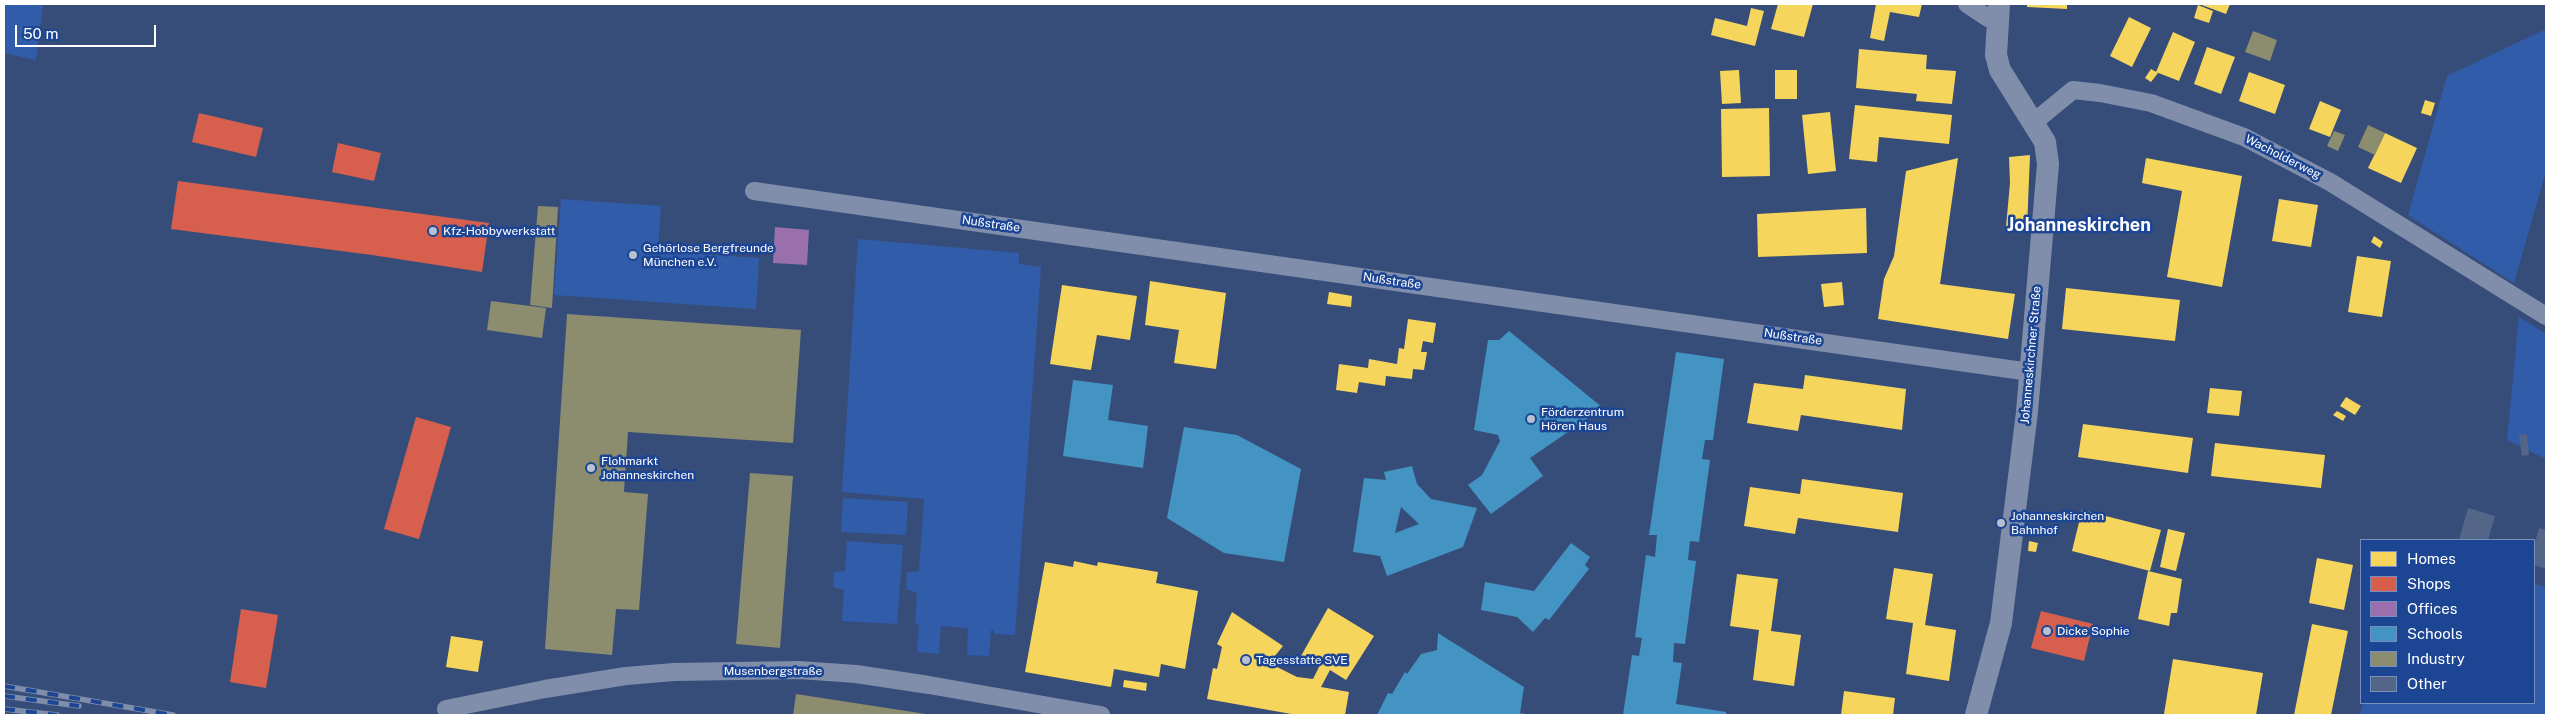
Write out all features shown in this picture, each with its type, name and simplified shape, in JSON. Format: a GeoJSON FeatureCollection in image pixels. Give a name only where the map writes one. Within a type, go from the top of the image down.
{"type":"FeatureCollection","features":[{"type":"Feature","properties":{"kind":"street"},"geometry":{"type":"LineString","coordinates":[[1967,4],[1988,18],[1998,12]]}},
{"type":"Feature","properties":{"kind":"street","name":"Johanneskirchner Straße"},"geometry":{"type":"LineString","coordinates":[[1976,715],[2002,623],[2030,372],[2048,164],[2045,142],[2000,70],[1996,55],[1998,12]]}},
{"type":"Feature","properties":{"kind":"street","name":"Wacholderweg"},"geometry":{"type":"LineString","coordinates":[[2034,122],[2073,90],[2151,103],[2244,136],[2330,182],[2546,316]]}},
{"type":"Feature","properties":{"kind":"street","name":"Nußstraße"},"geometry":{"type":"LineString","coordinates":[[754,191],[2030,372]]}},
{"type":"Feature","properties":{"kind":"street","name":"Musenbergstraße"},"geometry":{"type":"LineString","coordinates":[[446,709],[544,688],[626,676],[674,672],[818,670],[856,674],[1101,715]]}},
{"type":"Feature","properties":{"kind":"shaded area"},"geometry":{"type":"Polygon","coordinates":[[[4,4],[43,4],[36,60],[4,53],[4,4]]]}},
{"type":"Feature","properties":{"kind":"shaded area"},"geometry":{"type":"Polygon","coordinates":[[[2546,29],[2546,171],[2514,283],[2408,215],[2447,76],[2546,29]]]}},
{"type":"Feature","properties":{"kind":"shaded area","name":"Gehörlose Bergfreunde München e.V."},"geometry":{"type":"Polygon","coordinates":[[[561,199],[661,206],[658,251],[759,258],[756,309],[554,295],[561,199]]]}},
{"type":"Feature","properties":{"kind":"shaded area"},"geometry":{"type":"Polygon","coordinates":[[[858,239],[1019,253],[1019,264],[1041,267],[1015,635],[994,634],[994,630],[991,630],[989,656],[967,655],[968,628],[941,626],[939,654],[917,652],[919,625],[915,624],[917,593],[906,589],[907,572],[919,571],[924,499],[842,492],[858,239]]]}},
{"type":"Feature","properties":{"kind":"shaded area"},"geometry":{"type":"Polygon","coordinates":[[[2519,317],[2546,334],[2546,459],[2507,440],[2519,317]]]}},
{"type":"Feature","properties":{"kind":"shaded area"},"geometry":{"type":"Polygon","coordinates":[[[843,498],[908,502],[906,535],[841,532],[843,498]]]}},
{"type":"Feature","properties":{"kind":"shaded area"},"geometry":{"type":"Polygon","coordinates":[[[847,541],[903,545],[897,624],[842,621],[844,590],[833,587],[834,572],[845,571],[847,541]]]}},
{"type":"Feature","properties":{"kind":"shaded area"},"geometry":{"type":"Polygon","coordinates":[[[2535,584],[2546,587],[2546,715],[2360,715],[2363,704],[2535,704],[2535,584]]]}},
{"type":"Feature","properties":{"kind":"building: Homes"},"geometry":{"type":"Polygon","coordinates":[[[1778,4],[1813,4],[1804,37],[1771,29],[1778,4]]]}},
{"type":"Feature","properties":{"kind":"building: Homes"},"geometry":{"type":"Polygon","coordinates":[[[1876,4],[1922,4],[1919,17],[1890,12],[1884,41],[1870,38],[1876,4]]]}},
{"type":"Feature","properties":{"kind":"building: Homes"},"geometry":{"type":"Polygon","coordinates":[[[2027,4],[2067,4],[2067,9],[2027,7],[2027,4]]]}},
{"type":"Feature","properties":{"kind":"building: Homes"},"geometry":{"type":"Polygon","coordinates":[[[2199,4],[2230,4],[2226,14],[2199,4]]]}},
{"type":"Feature","properties":{"kind":"building: Homes"},"geometry":{"type":"Polygon","coordinates":[[[2198,5],[2213,11],[2209,23],[2194,18],[2198,5]]]}},
{"type":"Feature","properties":{"kind":"building: Homes"},"geometry":{"type":"Polygon","coordinates":[[[1751,8],[1764,11],[1755,46],[1711,35],[1715,18],[1747,26],[1751,8]]]}},
{"type":"Feature","properties":{"kind":"building: Homes"},"geometry":{"type":"Polygon","coordinates":[[[2129,17],[2151,28],[2132,67],[2110,56],[2129,17]]]}},
{"type":"Feature","properties":{"kind":"building: Homes"},"geometry":{"type":"Polygon","coordinates":[[[2173,32],[2195,42],[2179,81],[2156,72],[2173,32]]]}},
{"type":"Feature","properties":{"kind":"building: Homes"},"geometry":{"type":"Polygon","coordinates":[[[2207,47],[2235,57],[2221,94],[2194,84],[2207,47]]]}},
{"type":"Feature","properties":{"kind":"building: Homes"},"geometry":{"type":"Polygon","coordinates":[[[1859,49],[1927,55],[1926,69],[1956,71],[1952,104],[1916,101],[1917,94],[1856,88],[1859,49]]]}},
{"type":"Feature","properties":{"kind":"building: Homes"},"geometry":{"type":"Polygon","coordinates":[[[2151,69],[2158,73],[2151,82],[2145,78],[2151,69]]]}},
{"type":"Feature","properties":{"kind":"building: Homes"},"geometry":{"type":"Polygon","coordinates":[[[1739,70],[1741,103],[1722,104],[1720,71],[1739,70]]]}},
{"type":"Feature","properties":{"kind":"building: Homes"},"geometry":{"type":"Polygon","coordinates":[[[1775,70],[1797,70],[1797,99],[1775,99],[1775,70]]]}},
{"type":"Feature","properties":{"kind":"building: Homes"},"geometry":{"type":"Polygon","coordinates":[[[2249,72],[2285,85],[2275,114],[2239,101],[2249,72]]]}},
{"type":"Feature","properties":{"kind":"building: Homes"},"geometry":{"type":"Polygon","coordinates":[[[2425,100],[2435,103],[2431,116],[2421,113],[2425,100]]]}},
{"type":"Feature","properties":{"kind":"building: Homes"},"geometry":{"type":"Polygon","coordinates":[[[2320,101],[2341,110],[2330,137],[2309,129],[2320,101]]]}},
{"type":"Feature","properties":{"kind":"building: Homes"},"geometry":{"type":"Polygon","coordinates":[[[1855,105],[1952,115],[1949,144],[1879,137],[1877,162],[1849,159],[1855,105]]]}},
{"type":"Feature","properties":{"kind":"building: Homes"},"geometry":{"type":"Polygon","coordinates":[[[1769,108],[1770,176],[1722,177],[1721,109],[1769,108]]]}},
{"type":"Feature","properties":{"kind":"building: Homes"},"geometry":{"type":"Polygon","coordinates":[[[1830,112],[1836,171],[1808,174],[1802,115],[1830,112]]]}},
{"type":"Feature","properties":{"kind":"building: Homes"},"geometry":{"type":"Polygon","coordinates":[[[2385,133],[2417,148],[2401,183],[2368,168],[2385,133]]]}},
{"type":"Feature","properties":{"kind":"building: Homes"},"geometry":{"type":"Polygon","coordinates":[[[2030,155],[2027,228],[2006,227],[2010,183],[2009,157],[2030,155]]]}},
{"type":"Feature","properties":{"kind":"building: Homes"},"geometry":{"type":"Polygon","coordinates":[[[1958,158],[1940,284],[2015,294],[2008,339],[1878,319],[1884,279],[1894,256],[1906,171],[1958,158]]]}},
{"type":"Feature","properties":{"kind":"building: Homes"},"geometry":{"type":"Polygon","coordinates":[[[2146,158],[2242,176],[2222,287],[2167,277],[2182,191],[2142,183],[2146,158]]]}},
{"type":"Feature","properties":{"kind":"building: Homes"},"geometry":{"type":"Polygon","coordinates":[[[2279,199],[2318,205],[2311,247],[2272,241],[2279,199]]]}},
{"type":"Feature","properties":{"kind":"building: Homes"},"geometry":{"type":"Polygon","coordinates":[[[1866,208],[1867,253],[1758,257],[1757,214],[1866,208]]]}},
{"type":"Feature","properties":{"kind":"building: Homes"},"geometry":{"type":"Polygon","coordinates":[[[2374,236],[2383,242],[2380,248],[2371,242],[2374,236]]]}},
{"type":"Feature","properties":{"kind":"building: Homes"},"geometry":{"type":"Polygon","coordinates":[[[2357,256],[2391,261],[2382,317],[2348,312],[2357,256]]]}},
{"type":"Feature","properties":{"kind":"building: Homes"},"geometry":{"type":"Polygon","coordinates":[[[1150,281],[1226,293],[1216,369],[1174,363],[1179,330],[1145,325],[1150,281]]]}},
{"type":"Feature","properties":{"kind":"building: Homes"},"geometry":{"type":"Polygon","coordinates":[[[1842,282],[1844,305],[1824,307],[1821,284],[1842,282]]]}},
{"type":"Feature","properties":{"kind":"building: Homes"},"geometry":{"type":"Polygon","coordinates":[[[1062,285],[1137,296],[1130,340],[1097,335],[1091,370],[1050,364],[1062,285]]]}},
{"type":"Feature","properties":{"kind":"building: Homes"},"geometry":{"type":"Polygon","coordinates":[[[2066,288],[2180,300],[2175,341],[2062,329],[2066,288]]]}},
{"type":"Feature","properties":{"kind":"building: Homes"},"geometry":{"type":"Polygon","coordinates":[[[1329,292],[1352,296],[1351,307],[1327,304],[1329,292]]]}},
{"type":"Feature","properties":{"kind":"building: Homes"},"geometry":{"type":"Polygon","coordinates":[[[1408,319],[1436,323],[1433,343],[1423,341],[1421,352],[1427,352],[1424,370],[1413,369],[1412,379],[1386,376],[1385,386],[1359,382],[1357,393],[1336,390],[1339,364],[1368,368],[1369,359],[1397,364],[1399,348],[1404,349],[1408,319]]]}},
{"type":"Feature","properties":{"kind":"building: Homes"},"geometry":{"type":"Polygon","coordinates":[[[1805,375],[1906,389],[1902,430],[1801,415],[1798,431],[1747,423],[1754,383],[1803,389],[1805,375]]]}},
{"type":"Feature","properties":{"kind":"building: Homes"},"geometry":{"type":"Polygon","coordinates":[[[2210,388],[2242,391],[2239,416],[2207,413],[2210,388]]]}},
{"type":"Feature","properties":{"kind":"building: Homes"},"geometry":{"type":"Polygon","coordinates":[[[2346,397],[2361,406],[2355,415],[2340,406],[2346,397]]]}},
{"type":"Feature","properties":{"kind":"building: Homes"},"geometry":{"type":"Polygon","coordinates":[[[2337,411],[2346,416],[2343,421],[2333,415],[2337,411]]]}},
{"type":"Feature","properties":{"kind":"building: Homes"},"geometry":{"type":"Polygon","coordinates":[[[2083,424],[2193,438],[2188,473],[2078,457],[2083,424]]]}},
{"type":"Feature","properties":{"kind":"building: Homes"},"geometry":{"type":"Polygon","coordinates":[[[2215,443],[2325,455],[2321,488],[2211,476],[2215,443]]]}},
{"type":"Feature","properties":{"kind":"building: Homes"},"geometry":{"type":"Polygon","coordinates":[[[1802,479],[1903,493],[1898,532],[1798,518],[1795,534],[1744,526],[1750,487],[1800,494],[1802,479]]]}},
{"type":"Feature","properties":{"kind":"building: Homes"},"geometry":{"type":"Polygon","coordinates":[[[2082,510],[2161,530],[2150,571],[2072,551],[2082,510]]]}},
{"type":"Feature","properties":{"kind":"building: Homes"},"geometry":{"type":"Polygon","coordinates":[[[2168,529],[2185,533],[2176,571],[2160,567],[2168,529]]]}},
{"type":"Feature","properties":{"kind":"building: Homes"},"geometry":{"type":"Polygon","coordinates":[[[2029,541],[2038,543],[2036,552],[2028,551],[2029,541]]]}},
{"type":"Feature","properties":{"kind":"building: Homes"},"geometry":{"type":"Polygon","coordinates":[[[2317,558],[2353,565],[2344,610],[2309,603],[2317,558]]]}},
{"type":"Feature","properties":{"kind":"building: Homes"},"geometry":{"type":"Polygon","coordinates":[[[1074,561],[1097,566],[1098,562],[1158,572],[1156,583],[1198,591],[1185,669],[1161,664],[1159,677],[1114,669],[1111,687],[1025,672],[1045,562],[1073,567],[1074,561]]]}},
{"type":"Feature","properties":{"kind":"building: Homes"},"geometry":{"type":"Polygon","coordinates":[[[1894,568],[1933,574],[1925,625],[1956,630],[1949,681],[1906,674],[1913,623],[1886,619],[1894,568]]]}},
{"type":"Feature","properties":{"kind":"building: Homes"},"geometry":{"type":"Polygon","coordinates":[[[2148,571],[2182,579],[2177,613],[2171,613],[2169,626],[2138,619],[2148,571]]]}},
{"type":"Feature","properties":{"kind":"building: Homes"},"geometry":{"type":"Polygon","coordinates":[[[1737,574],[1778,579],[1771,631],[1801,635],[1794,686],[1753,680],[1759,630],[1730,626],[1737,574]]]}},
{"type":"Feature","properties":{"kind":"building: Homes","name":"Tagesstatte SVE"},"geometry":{"type":"Polygon","coordinates":[[[1328,608],[1374,636],[1346,680],[1330,670],[1321,687],[1349,692],[1345,715],[1297,715],[1207,699],[1213,668],[1217,669],[1222,647],[1217,644],[1232,612],[1283,646],[1269,663],[1297,677],[1313,679],[1320,665],[1301,656],[1328,608]]]}},
{"type":"Feature","properties":{"kind":"building: Homes"},"geometry":{"type":"Polygon","coordinates":[[[2312,624],[2348,631],[2331,715],[2294,715],[2312,624]]]}},
{"type":"Feature","properties":{"kind":"building: Homes"},"geometry":{"type":"Polygon","coordinates":[[[451,636],[483,641],[478,672],[446,667],[451,636]]]}},
{"type":"Feature","properties":{"kind":"building: Homes"},"geometry":{"type":"Polygon","coordinates":[[[2173,659],[2263,673],[2256,715],[2164,714],[2173,659]]]}},
{"type":"Feature","properties":{"kind":"building: Homes"},"geometry":{"type":"Polygon","coordinates":[[[1124,680],[1147,683],[1146,691],[1123,687],[1124,680]]]}},
{"type":"Feature","properties":{"kind":"building: Homes"},"geometry":{"type":"Polygon","coordinates":[[[1844,691],[1895,698],[1893,715],[1841,715],[1844,691]]]}},
{"type":"Feature","properties":{"kind":"building: Shops"},"geometry":{"type":"Polygon","coordinates":[[[199,113],[263,128],[256,157],[192,142],[199,113]]]}},
{"type":"Feature","properties":{"kind":"building: Shops"},"geometry":{"type":"Polygon","coordinates":[[[338,143],[381,153],[374,181],[332,172],[338,143]]]}},
{"type":"Feature","properties":{"kind":"building: Shops"},"geometry":{"type":"Polygon","coordinates":[[[178,181],[489,223],[482,272],[372,255],[171,229],[178,181]]]}},
{"type":"Feature","properties":{"kind":"building: Shops"},"geometry":{"type":"Polygon","coordinates":[[[416,417],[451,427],[419,539],[384,529],[416,417]]]}},
{"type":"Feature","properties":{"kind":"building: Shops"},"geometry":{"type":"Polygon","coordinates":[[[241,609],[278,615],[266,688],[230,682],[241,609]]]}},
{"type":"Feature","properties":{"kind":"building: Shops"},"geometry":{"type":"Polygon","coordinates":[[[2041,611],[2093,624],[2084,661],[2031,648],[2041,611]]]}},
{"type":"Feature","properties":{"kind":"building: Offices"},"geometry":{"type":"Polygon","coordinates":[[[775,227],[809,230],[807,265],[773,263],[775,227]]]}},
{"type":"Feature","properties":{"kind":"building: Schools","name":"Förderzentrum Hören Haus"},"geometry":{"type":"Polygon","coordinates":[[[1509,331],[1603,408],[1530,458],[1543,476],[1491,514],[1468,485],[1482,475],[1500,441],[1498,435],[1474,430],[1488,340],[1499,340],[1509,331]]]}},
{"type":"Feature","properties":{"kind":"building: Schools"},"geometry":{"type":"Polygon","coordinates":[[[1676,352],[1724,359],[1713,440],[1705,440],[1702,459],[1710,460],[1699,542],[1690,541],[1688,560],[1696,561],[1685,644],[1674,643],[1673,662],[1682,663],[1676,704],[1726,712],[1726,715],[1623,715],[1632,655],[1639,656],[1642,638],[1635,637],[1646,555],[1655,557],[1657,535],[1649,535],[1676,352]]]}},
{"type":"Feature","properties":{"kind":"building: Schools"},"geometry":{"type":"Polygon","coordinates":[[[1073,380],[1113,385],[1108,420],[1148,426],[1143,468],[1063,456],[1073,380]]]}},
{"type":"Feature","properties":{"kind":"building: Schools"},"geometry":{"type":"Polygon","coordinates":[[[1184,427],[1237,435],[1301,469],[1284,562],[1224,553],[1167,518],[1184,427]]]}},
{"type":"Feature","properties":{"kind":"building: Schools"},"geometry":{"type":"Polygon","coordinates":[[[1412,466],[1417,484],[1431,499],[1477,508],[1463,547],[1387,576],[1380,556],[1353,552],[1364,478],[1386,480],[1384,472],[1412,466]],[[1401,507],[1395,533],[1419,524],[1401,507]]]}},
{"type":"Feature","properties":{"kind":"building: Schools"},"geometry":{"type":"Polygon","coordinates":[[[1571,543],[1590,557],[1585,565],[1589,569],[1549,620],[1545,618],[1533,632],[1517,617],[1481,610],[1485,582],[1534,591],[1571,543]]]}},
{"type":"Feature","properties":{"kind":"building: Schools"},"geometry":{"type":"Polygon","coordinates":[[[1438,633],[1524,687],[1520,713],[1531,715],[1377,715],[1388,693],[1392,694],[1405,672],[1407,674],[1421,654],[1437,650],[1438,633]]]}},
{"type":"Feature","properties":{"kind":"building: Industry"},"geometry":{"type":"Polygon","coordinates":[[[2253,31],[2277,40],[2270,61],[2245,52],[2253,31]]]}},
{"type":"Feature","properties":{"kind":"building: Industry"},"geometry":{"type":"Polygon","coordinates":[[[2368,125],[2385,133],[2375,155],[2358,147],[2368,125]]]}},
{"type":"Feature","properties":{"kind":"building: Industry"},"geometry":{"type":"Polygon","coordinates":[[[2334,131],[2345,135],[2338,151],[2327,146],[2334,131]]]}},
{"type":"Feature","properties":{"kind":"building: Industry"},"geometry":{"type":"Polygon","coordinates":[[[538,206],[558,207],[552,308],[530,305],[538,206]]]}},
{"type":"Feature","properties":{"kind":"building: Industry"},"geometry":{"type":"Polygon","coordinates":[[[491,301],[546,308],[542,338],[487,330],[491,301]]]}},
{"type":"Feature","properties":{"kind":"building: Industry","name":"Flohmarkt Johanneskirchen"},"geometry":{"type":"Polygon","coordinates":[[[567,314],[801,330],[793,443],[628,432],[624,492],[648,494],[639,610],[616,609],[612,655],[545,649],[567,314]]]}},
{"type":"Feature","properties":{"kind":"building: Industry"},"geometry":{"type":"Polygon","coordinates":[[[750,473],[793,476],[780,648],[736,644],[750,473]]]}},
{"type":"Feature","properties":{"kind":"building: Industry"},"geometry":{"type":"Polygon","coordinates":[[[796,694],[926,714],[926,715],[793,715],[796,694]]]}},
{"type":"Feature","properties":{"kind":"building: Other"},"geometry":{"type":"Polygon","coordinates":[[[2527,434],[2529,455],[2522,456],[2519,435],[2527,434]]]}},
{"type":"Feature","properties":{"kind":"building: Other"},"geometry":{"type":"Polygon","coordinates":[[[2468,508],[2495,516],[2488,539],[2459,539],[2468,508]]]}},
{"type":"Feature","properties":{"kind":"building: Other"},"geometry":{"type":"Polygon","coordinates":[[[2539,528],[2546,530],[2546,569],[2535,565],[2535,542],[2539,528]]]}},
{"type":"Feature","properties":{"kind":"railway"},"geometry":{"type":"LineString","coordinates":[[4,686],[173,715]]}},
{"type":"Feature","properties":{"kind":"railway"},"geometry":{"type":"LineString","coordinates":[[4,696],[79,706]]}},
{"type":"Feature","properties":{"kind":"railway"},"geometry":{"type":"LineString","coordinates":[[4,709],[57,715]]}},
{"type":"Feature","properties":{"kind":"place","name":"Kfz-Hobbywerkstatt"},"geometry":{"type":"Point","coordinates":[433,231]}},
{"type":"Feature","properties":{"kind":"place","name":"Gehörlose Bergfreunde München e.V."},"geometry":{"type":"Point","coordinates":[633,255]}},
{"type":"Feature","properties":{"kind":"place","name":"Förderzentrum Hören Haus"},"geometry":{"type":"Point","coordinates":[1531,419]}},
{"type":"Feature","properties":{"kind":"place","name":"Flohmarkt Johanneskirchen"},"geometry":{"type":"Point","coordinates":[591,468]}},
{"type":"Feature","properties":{"kind":"place","name":"Johanneskirchen Bahnhof"},"geometry":{"type":"Point","coordinates":[2001,523]}},
{"type":"Feature","properties":{"kind":"place","name":"Dicke Sophie"},"geometry":{"type":"Point","coordinates":[2047,631]}},
{"type":"Feature","properties":{"kind":"place","name":"Tagesstatte SVE"},"geometry":{"type":"Point","coordinates":[1246,660]}},
{"type":"Feature","properties":{"kind":"district","name":"Johanneskirchen"},"geometry":{"type":"Point","coordinates":[2079,225]}}]}
